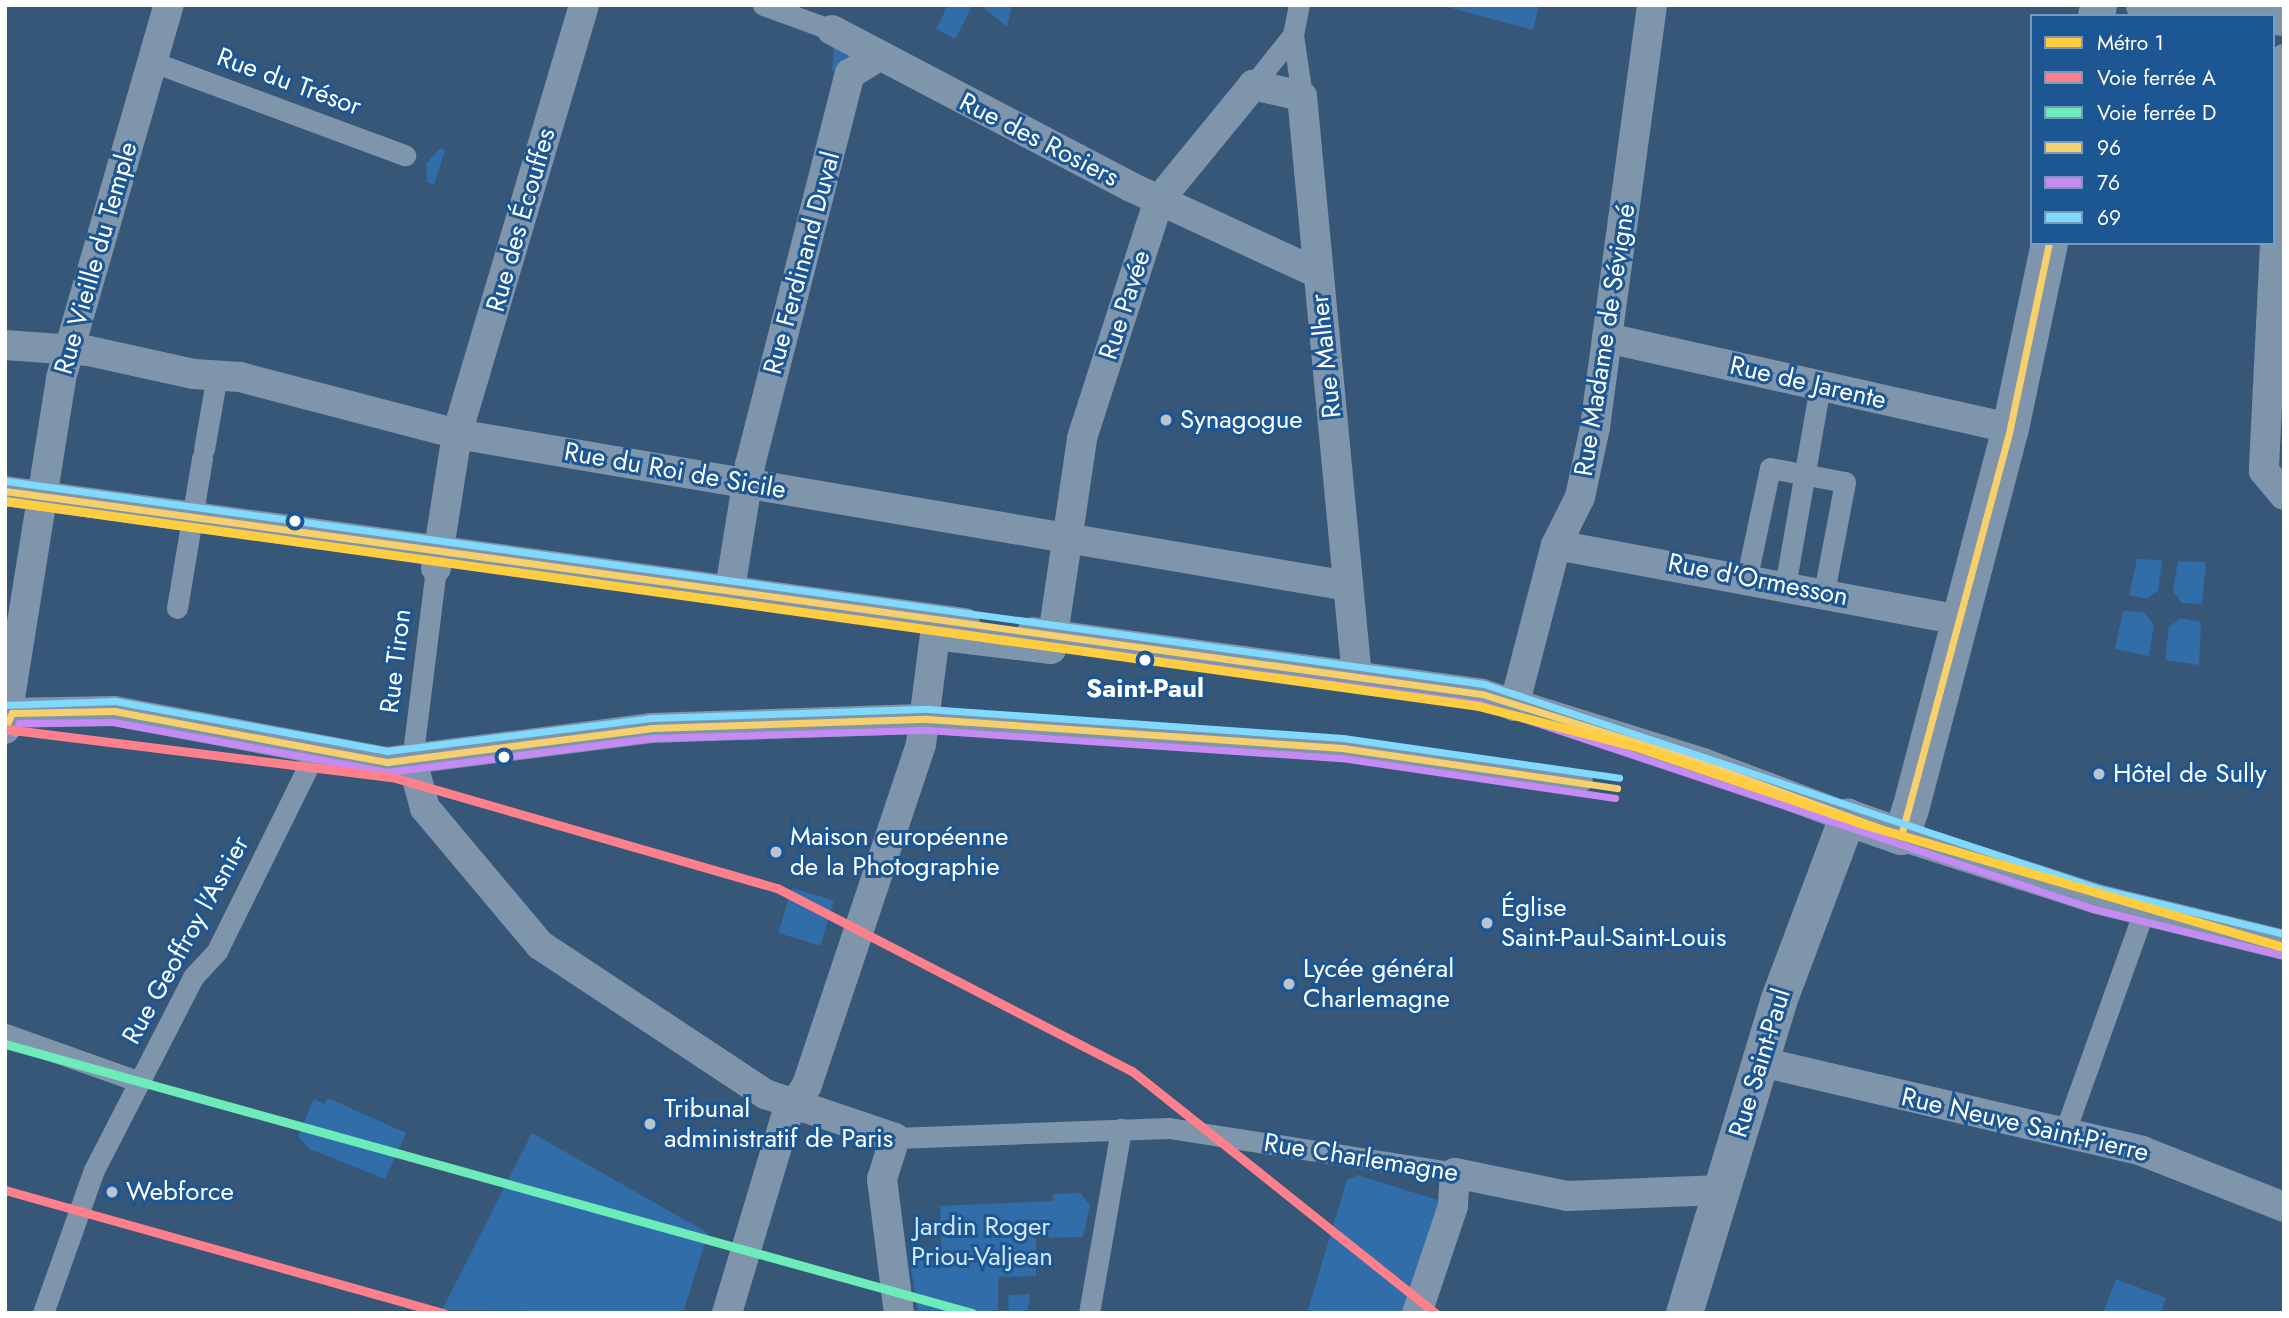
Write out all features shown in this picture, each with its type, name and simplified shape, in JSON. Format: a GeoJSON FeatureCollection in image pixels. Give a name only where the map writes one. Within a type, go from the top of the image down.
{"type":"FeatureCollection","features":[{"type":"Feature","properties":{"kind":"street","name":"Rue Vieille du Temple"},"geometry":{"type":"LineString","coordinates":[[7,718],[37,505],[68,352],[169,5]]}},
{"type":"Feature","properties":{"kind":"street","name":"Rue des Écouffes"},"geometry":{"type":"LineString","coordinates":[[437,559],[457,434],[584,5]]}},
{"type":"Feature","properties":{"kind":"street","name":"Rue des Rosiers"},"geometry":{"type":"LineString","coordinates":[[763,5],[832,30],[877,57],[1159,200],[1317,273]]}},
{"type":"Feature","properties":{"kind":"street","name":"Rue Pavée"},"geometry":{"type":"LineString","coordinates":[[1051,642],[1082,438],[1159,200],[1293,36],[1299,5]]}},
{"type":"Feature","properties":{"kind":"street","name":"Rue Madame de Sévigné"},"geometry":{"type":"LineString","coordinates":[[1514,706],[1556,545],[1583,485],[1607,338],[1652,5]]}},
{"type":"Feature","properties":{"kind":"street"},"geometry":{"type":"LineString","coordinates":[[2144,5],[2241,14]]}},
{"type":"Feature","properties":{"kind":"street","name":"Rue Malher"},"geometry":{"type":"LineString","coordinates":[[1293,36],[1302,96],[1357,678]]}},
{"type":"Feature","properties":{"kind":"street","name":"Rue Ferdinand Duval"},"geometry":{"type":"LineString","coordinates":[[730,589],[746,483],[850,74],[877,57]]}},
{"type":"Feature","properties":{"kind":"street"},"geometry":{"type":"LineString","coordinates":[[2275,244],[2284,59]]}},
{"type":"Feature","properties":{"kind":"street","name":"Rue du Trésor"},"geometry":{"type":"LineString","coordinates":[[153,62],[405,155]]}},
{"type":"Feature","properties":{"kind":"street"},"geometry":{"type":"LineString","coordinates":[[1253,85],[1302,96]]}},
{"type":"Feature","properties":{"kind":"street"},"geometry":{"type":"LineString","coordinates":[[1901,836],[2010,428],[2049,245]]}},
{"type":"Feature","properties":{"kind":"street"},"geometry":{"type":"LineString","coordinates":[[2275,245],[2264,471],[2284,495]]}},
{"type":"Feature","properties":{"kind":"street","name":"Rue de Jarente"},"geometry":{"type":"LineString","coordinates":[[1607,338],[2010,428]]}},
{"type":"Feature","properties":{"kind":"street","name":"Rue du Roi de Sicile"},"geometry":{"type":"LineString","coordinates":[[5,345],[217,375],[457,434],[1348,586]]}},
{"type":"Feature","properties":{"kind":"street"},"geometry":{"type":"LineString","coordinates":[[177,608],[217,375]]}},
{"type":"Feature","properties":{"kind":"street"},"geometry":{"type":"LineString","coordinates":[[1787,575],[1820,386]]}},
{"type":"Feature","properties":{"kind":"street"},"geometry":{"type":"LineString","coordinates":[[1749,567],[1770,468],[1807,465],[1845,482],[1826,582]]}},
{"type":"Feature","properties":{"kind":"street"},"geometry":{"type":"LineString","coordinates":[[5,491],[37,505],[192,516],[437,559],[730,589],[1051,642],[1482,694],[1679,755],[1901,836],[2144,909],[2284,945]]}},
{"type":"Feature","properties":{"kind":"street","name":"Rue d'Ormesson"},"geometry":{"type":"LineString","coordinates":[[1556,545],[1960,620]]}},
{"type":"Feature","properties":{"kind":"street","name":"Rue Tiron"},"geometry":{"type":"LineString","coordinates":[[412,761],[437,559]]}},
{"type":"Feature","properties":{"kind":"street"},"geometry":{"type":"LineString","coordinates":[[727,1313],[795,1104],[807,1085],[926,719],[935,635],[1051,642]]}},
{"type":"Feature","properties":{"kind":"street"},"geometry":{"type":"LineString","coordinates":[[7,718],[114,711],[316,751],[412,761],[651,728],[926,719],[1342,748],[1582,780]]}},
{"type":"Feature","properties":{"kind":"street","name":"Rue Geoffroy l'Asnier"},"geometry":{"type":"LineString","coordinates":[[43,1313],[89,1180],[193,977],[218,951],[316,751]]}},
{"type":"Feature","properties":{"kind":"street","name":"Rue Charlemagne"},"geometry":{"type":"LineString","coordinates":[[412,761],[425,808],[540,946],[765,1094],[895,1138],[1169,1128],[1455,1173],[1567,1196],[1721,1190]]}},
{"type":"Feature","properties":{"kind":"street","name":"Rue Saint-Paul"},"geometry":{"type":"LineString","coordinates":[[1684,1313],[1760,1062],[1847,817]]}},
{"type":"Feature","properties":{"kind":"street"},"geometry":{"type":"LineString","coordinates":[[2064,1134],[2144,909]]}},
{"type":"Feature","properties":{"kind":"street"},"geometry":{"type":"LineString","coordinates":[[5,1034],[140,1082]]}},
{"type":"Feature","properties":{"kind":"street","name":"Rue Neuve Saint-Pierre"},"geometry":{"type":"LineString","coordinates":[[1760,1062],[2142,1151],[2284,1207]]}},
{"type":"Feature","properties":{"kind":"street"},"geometry":{"type":"LineString","coordinates":[[1089,1313],[1121,1129]]}},
{"type":"Feature","properties":{"kind":"street"},"geometry":{"type":"LineString","coordinates":[[895,1138],[882,1179],[899,1313]]}},
{"type":"Feature","properties":{"kind":"street"},"geometry":{"type":"LineString","coordinates":[[1417,1313],[1453,1206],[1455,1173]]}},
{"type":"Feature","properties":{"kind":"green space"},"geometry":{"type":"Polygon","coordinates":[[[948,5],[973,5],[955,39],[936,29],[948,5]]]}},
{"type":"Feature","properties":{"kind":"green space"},"geometry":{"type":"Polygon","coordinates":[[[980,5],[1012,5],[1007,27],[994,16],[980,5]]]}},
{"type":"Feature","properties":{"kind":"green space"},"geometry":{"type":"Polygon","coordinates":[[[1440,5],[1539,5],[1533,30],[1440,5]]]}},
{"type":"Feature","properties":{"kind":"green space"},"geometry":{"type":"Polygon","coordinates":[[[834,44],[859,56],[832,72],[834,44]]]}},
{"type":"Feature","properties":{"kind":"green space"},"geometry":{"type":"Polygon","coordinates":[[[440,148],[445,150],[434,185],[427,182],[426,164],[440,148]]]}},
{"type":"Feature","properties":{"kind":"green space"},"geometry":{"type":"Polygon","coordinates":[[[2137,559],[2162,560],[2158,591],[2147,599],[2129,595],[2137,559]]]}},
{"type":"Feature","properties":{"kind":"green space"},"geometry":{"type":"Polygon","coordinates":[[[2178,561],[2206,562],[2202,604],[2182,603],[2173,591],[2178,561]]]}},
{"type":"Feature","properties":{"kind":"green space"},"geometry":{"type":"Polygon","coordinates":[[[2123,611],[2144,612],[2154,625],[2149,656],[2115,649],[2123,611]]]}},
{"type":"Feature","properties":{"kind":"green space"},"geometry":{"type":"Polygon","coordinates":[[[2181,618],[2201,622],[2199,665],[2165,660],[2169,627],[2181,618]]]}},
{"type":"Feature","properties":{"kind":"green space"},"geometry":{"type":"Polygon","coordinates":[[[792,888],[834,901],[820,946],[778,933],[792,888]]]}},
{"type":"Feature","properties":{"kind":"green space"},"geometry":{"type":"Polygon","coordinates":[[[328,1098],[406,1133],[385,1179],[310,1149],[298,1136],[314,1099],[324,1104],[328,1098]]]}},
{"type":"Feature","properties":{"kind":"green space"},"geometry":{"type":"Polygon","coordinates":[[[532,1133],[708,1233],[683,1313],[442,1310],[532,1133]]]}},
{"type":"Feature","properties":{"kind":"green space"},"geometry":{"type":"Polygon","coordinates":[[[1358,1175],[1447,1203],[1409,1313],[1307,1313],[1347,1180],[1358,1175]]]}},
{"type":"Feature","properties":{"kind":"green space","name":"Jardin Roger Priou-Valjean"},"geometry":{"type":"Polygon","coordinates":[[[1080,1193],[1090,1205],[1083,1237],[1036,1238],[1036,1276],[998,1277],[998,1311],[1009,1310],[1008,1295],[1030,1294],[1027,1313],[918,1313],[910,1261],[942,1260],[940,1206],[1053,1201],[1053,1194],[1080,1193]]]}},
{"type":"Feature","properties":{"kind":"green space"},"geometry":{"type":"Polygon","coordinates":[[[2116,1279],[2166,1298],[2161,1313],[2103,1313],[2116,1279]]]}},
{"type":"Feature","properties":{"kind":"metro line","name":"1"},"geometry":{"type":"LineString","coordinates":[[5,501],[1478,706],[1634,746],[1866,825],[2284,947]]}},
{"type":"Feature","properties":{"kind":"rail line","name":"A"},"geometry":{"type":"LineString","coordinates":[[5,729],[392,777],[777,888],[1132,1071],[1435,1313]]}},
{"type":"Feature","properties":{"kind":"rail line","name":"D"},"geometry":{"type":"LineString","coordinates":[[5,1044],[972,1313]]}},
{"type":"Feature","properties":{"kind":"rail line","name":"A"},"geometry":{"type":"LineString","coordinates":[[5,1190],[444,1313]]}},
{"type":"Feature","properties":{"kind":"transit line","name":"96"},"geometry":{"type":"LineString","coordinates":[[1901,836],[2010,428],[2049,245]]}},
{"type":"Feature","properties":{"kind":"transit line","name":"69"},"geometry":{"type":"LineString","coordinates":[[6,481],[1484,684],[2100,889],[2284,934]]}},
{"type":"Feature","properties":{"kind":"transit line","name":"96"},"geometry":{"type":"LineString","coordinates":[[5,491],[1482,694],[1703,763],[1901,836]]}},
{"type":"Feature","properties":{"kind":"transit line","name":"76"},"geometry":{"type":"LineString","coordinates":[[5,502],[1480,704],[2094,909],[2281,955]]}},
{"type":"Feature","properties":{"kind":"transit line","name":"69"},"geometry":{"type":"LineString","coordinates":[[5,705],[115,701],[387,751],[651,718],[928,709],[1343,738],[1619,778]]}},
{"type":"Feature","properties":{"kind":"transit line","name":"96"},"geometry":{"type":"LineString","coordinates":[[5,728],[12,713],[114,711],[387,762],[651,728],[927,719],[1342,748],[1617,788]]}},
{"type":"Feature","properties":{"kind":"transit line","name":"76"},"geometry":{"type":"LineString","coordinates":[[15,733],[19,723],[113,722],[387,772],[652,738],[927,730],[1341,758],[1615,798]]}},
{"type":"Feature","properties":{"kind":"place","name":"Synagogue"},"geometry":{"type":"Point","coordinates":[1166,420]}},
{"type":"Feature","properties":{"kind":"place","name":"Saint-Paul"},"geometry":{"type":"Point","coordinates":[1145,660]}},
{"type":"Feature","properties":{"kind":"place","name":"Hôtel de Sully"},"geometry":{"type":"Point","coordinates":[2099,774]}},
{"type":"Feature","properties":{"kind":"place","name":"Maison européenne de la Photographie"},"geometry":{"type":"Point","coordinates":[776,852]}},
{"type":"Feature","properties":{"kind":"place","name":"Église Saint-Paul-Saint-Louis"},"geometry":{"type":"Point","coordinates":[1487,923]}},
{"type":"Feature","properties":{"kind":"place","name":"Lycée général Charlemagne"},"geometry":{"type":"Point","coordinates":[1289,984]}},
{"type":"Feature","properties":{"kind":"place","name":"Tribunal administratif de Paris"},"geometry":{"type":"Point","coordinates":[650,1124]}},
{"type":"Feature","properties":{"kind":"place","name":"Webforce"},"geometry":{"type":"Point","coordinates":[112,1192]}}]}
